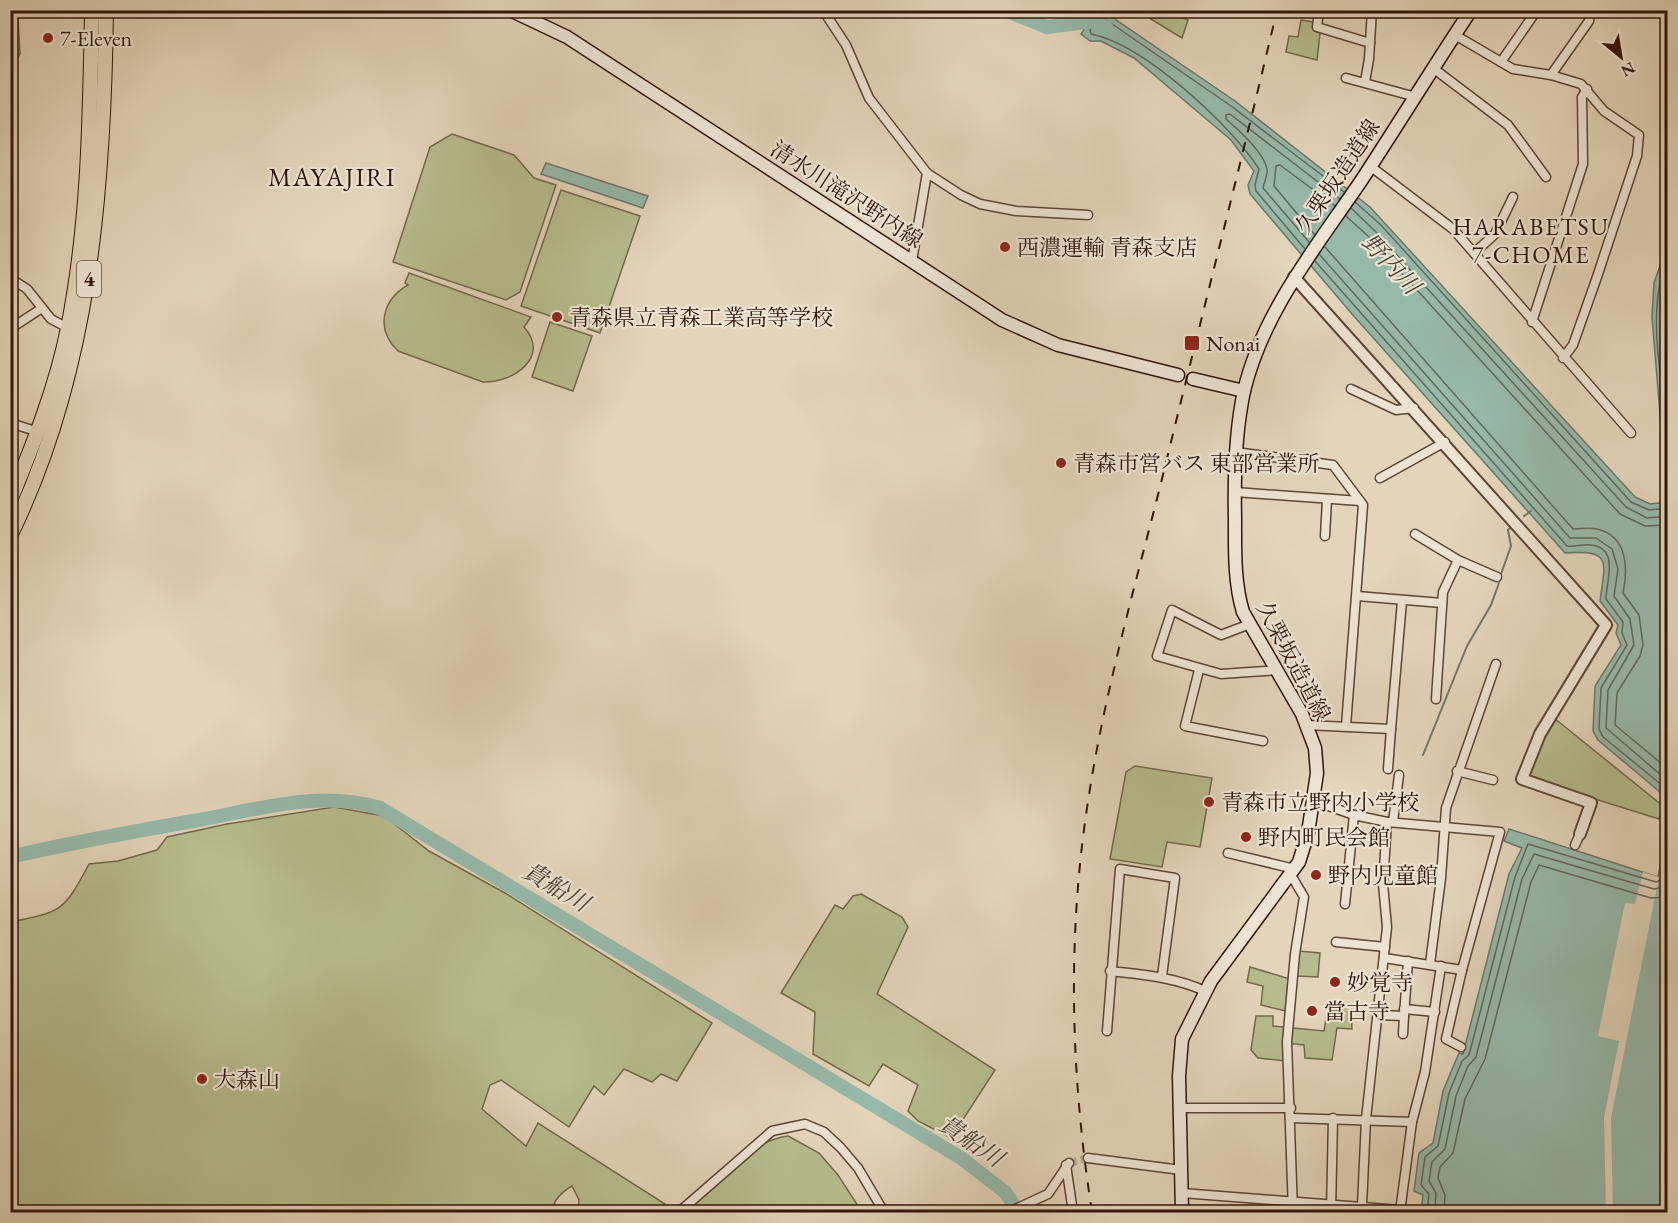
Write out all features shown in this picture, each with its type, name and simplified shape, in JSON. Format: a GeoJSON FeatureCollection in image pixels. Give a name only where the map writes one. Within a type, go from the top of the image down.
{"type":"FeatureCollection","features":[{"type":"Feature","properties":{"kind":"highway","name":"4"},"geometry":{"type":"LineString","coordinates":[[10,501],[39,432],[68,328],[84,228],[92,10]]}},
{"type":"Feature","properties":{"kind":"highway","name":"4"},"geometry":{"type":"LineString","coordinates":[[10,536],[32,492],[65,384],[88,287],[105,89],[106,10]]}},
{"type":"Feature","properties":{"kind":"main road","name":"清水川滝沢野内線"},"geometry":{"type":"LineString","coordinates":[[510,10],[567,37],[1002,320],[1032,336],[1058,345],[1178,375]]}},
{"type":"Feature","properties":{"kind":"main road","name":"久栗坂造道線"},"geometry":{"type":"LineString","coordinates":[[1182,1212],[1179,1064],[1182,1039],[1205,991],[1260,912],[1293,872],[1308,833],[1314,801],[1316,756],[1306,724],[1278,670],[1250,624],[1239,598],[1235,571],[1235,452],[1244,391],[1275,312],[1298,273],[1416,97],[1471,10]]}},
{"type":"Feature","properties":{"kind":"main road"},"geometry":{"type":"LineString","coordinates":[[1192,379],[1244,391]]}},
{"type":"Feature","properties":{"kind":"street"},"geometry":{"type":"LineString","coordinates":[[823,10],[846,45],[869,99],[927,173],[961,195],[980,204],[1016,211],[1088,215]]}},
{"type":"Feature","properties":{"kind":"street"},"geometry":{"type":"LineString","coordinates":[[1319,10],[1317,27],[1370,43]]}},
{"type":"Feature","properties":{"kind":"street"},"geometry":{"type":"LineString","coordinates":[[1365,82],[1372,10]]}},
{"type":"Feature","properties":{"kind":"street"},"geometry":{"type":"LineString","coordinates":[[1501,62],[1537,10]]}},
{"type":"Feature","properties":{"kind":"street"},"geometry":{"type":"LineString","coordinates":[[1551,75],[1588,21],[1591,10]]}},
{"type":"Feature","properties":{"kind":"street"},"geometry":{"type":"LineString","coordinates":[[1455,35],[1513,69],[1551,75],[1581,84],[1587,88],[1604,111],[1639,135],[1640,141],[1594,286],[1573,345],[1563,358]]}},
{"type":"Feature","properties":{"kind":"street"},"geometry":{"type":"LineString","coordinates":[[1434,68],[1508,125],[1546,177]]}},
{"type":"Feature","properties":{"kind":"street"},"geometry":{"type":"LineString","coordinates":[[1346,78],[1416,97]]}},
{"type":"Feature","properties":{"kind":"street"},"geometry":{"type":"LineString","coordinates":[[1532,322],[1583,164],[1582,97],[1587,88]]}},
{"type":"Feature","properties":{"kind":"street"},"geometry":{"type":"LineString","coordinates":[[1370,166],[1453,229],[1563,358],[1631,433]]}},
{"type":"Feature","properties":{"kind":"street"},"geometry":{"type":"LineString","coordinates":[[912,261],[927,173]]}},
{"type":"Feature","properties":{"kind":"street"},"geometry":{"type":"LineString","coordinates":[[1474,253],[1495,234],[1513,197]]}},
{"type":"Feature","properties":{"kind":"street"},"geometry":{"type":"LineString","coordinates":[[1298,273],[1606,625],[1540,734],[1522,779],[1591,803],[1575,845]]}},
{"type":"Feature","properties":{"kind":"street"},"geometry":{"type":"LineString","coordinates":[[10,278],[27,289],[51,319],[68,328]]}},
{"type":"Feature","properties":{"kind":"street"},"geometry":{"type":"LineString","coordinates":[[10,329],[42,308]]}},
{"type":"Feature","properties":{"kind":"street"},"geometry":{"type":"LineString","coordinates":[[1351,389],[1396,410],[1414,408]]}},
{"type":"Feature","properties":{"kind":"street"},"geometry":{"type":"LineString","coordinates":[[10,423],[39,432]]}},
{"type":"Feature","properties":{"kind":"street"},"geometry":{"type":"LineString","coordinates":[[1380,478],[1445,442]]}},
{"type":"Feature","properties":{"kind":"street"},"geometry":{"type":"LineString","coordinates":[[1235,452],[1333,465],[1363,505],[1346,726]]}},
{"type":"Feature","properties":{"kind":"street"},"geometry":{"type":"LineString","coordinates":[[1235,492],[1360,501]]}},
{"type":"Feature","properties":{"kind":"street"},"geometry":{"type":"LineString","coordinates":[[1326,536],[1327,499]]}},
{"type":"Feature","properties":{"kind":"street"},"geometry":{"type":"LineString","coordinates":[[1415,534],[1458,560],[1497,578]]}},
{"type":"Feature","properties":{"kind":"street"},"geometry":{"type":"LineString","coordinates":[[1436,699],[1443,592],[1458,560]]}},
{"type":"Feature","properties":{"kind":"street"},"geometry":{"type":"LineString","coordinates":[[1357,596],[1442,603]]}},
{"type":"Feature","properties":{"kind":"street"},"geometry":{"type":"LineString","coordinates":[[1388,769],[1402,601]]}},
{"type":"Feature","properties":{"kind":"street"},"geometry":{"type":"LineString","coordinates":[[1250,624],[1221,635],[1172,610],[1157,656],[1199,670],[1231,675],[1278,670]]}},
{"type":"Feature","properties":{"kind":"street"},"geometry":{"type":"LineString","coordinates":[[1430,964],[1446,808],[1496,664]]}},
{"type":"Feature","properties":{"kind":"street"},"geometry":{"type":"LineString","coordinates":[[1199,670],[1185,726],[1263,741]]}},
{"type":"Feature","properties":{"kind":"street"},"geometry":{"type":"LineString","coordinates":[[1306,724],[1391,729]]}},
{"type":"Feature","properties":{"kind":"street"},"geometry":{"type":"LineString","coordinates":[[1457,771],[1493,780]]}},
{"type":"Feature","properties":{"kind":"street"},"geometry":{"type":"LineString","coordinates":[[1364,1208],[1365,1119],[1385,947],[1386,905],[1383,884],[1390,822],[1399,775]]}},
{"type":"Feature","properties":{"kind":"street"},"geometry":{"type":"LineString","coordinates":[[1314,801],[1354,815],[1390,822],[1445,825],[1500,832],[1462,970],[1446,1040],[1461,1047]]}},
{"type":"Feature","properties":{"kind":"street"},"geometry":{"type":"LineString","coordinates":[[1345,904],[1354,815]]}},
{"type":"Feature","properties":{"kind":"street"},"geometry":{"type":"LineString","coordinates":[[1228,853],[1293,872],[1304,897],[1295,954],[1287,1042],[1293,1212]]}},
{"type":"Feature","properties":{"kind":"street"},"geometry":{"type":"LineString","coordinates":[[1107,1031],[1110,971],[1120,870],[1175,878],[1162,976]]}},
{"type":"Feature","properties":{"kind":"street"},"geometry":{"type":"LineString","coordinates":[[1335,942],[1385,947]]}},
{"type":"Feature","properties":{"kind":"street"},"geometry":{"type":"LineString","coordinates":[[1384,958],[1462,970]]}},
{"type":"Feature","properties":{"kind":"street"},"geometry":{"type":"LineString","coordinates":[[1402,1034],[1408,961]]}},
{"type":"Feature","properties":{"kind":"street"},"geometry":{"type":"LineString","coordinates":[[1182,1193],[1331,1203],[1400,1211],[1412,1122],[1425,1072],[1441,966]]}},
{"type":"Feature","properties":{"kind":"street"},"geometry":{"type":"LineString","coordinates":[[1110,971],[1162,976],[1182,981],[1205,991]]}},
{"type":"Feature","properties":{"kind":"street"},"geometry":{"type":"LineString","coordinates":[[1378,1015],[1435,1012]]}},
{"type":"Feature","properties":{"kind":"street"},"geometry":{"type":"LineString","coordinates":[[1179,1108],[1291,1108]]}},
{"type":"Feature","properties":{"kind":"street"},"geometry":{"type":"LineString","coordinates":[[1291,1118],[1412,1122]]}},
{"type":"Feature","properties":{"kind":"street"},"geometry":{"type":"LineString","coordinates":[[1330,1212],[1333,1118]]}},
{"type":"Feature","properties":{"kind":"street"},"geometry":{"type":"LineString","coordinates":[[679,1212],[772,1131],[805,1124],[824,1132],[841,1148],[858,1168],[884,1212]]}},
{"type":"Feature","properties":{"kind":"street"},"geometry":{"type":"LineString","coordinates":[[1088,1158],[1181,1170]]}},
{"type":"Feature","properties":{"kind":"street"},"geometry":{"type":"LineString","coordinates":[[1010,1212],[1048,1194],[1068,1164],[1073,1212]]}},
{"type":"Feature","properties":{"kind":"shaded area"},"geometry":{"type":"Polygon","coordinates":[[[1143,10],[1168,11],[1188,20],[1182,38],[1141,13],[1143,10]]]}},
{"type":"Feature","properties":{"kind":"shaded area"},"geometry":{"type":"Polygon","coordinates":[[[12,11],[18,17],[20,54],[11,70],[12,11]]]}},
{"type":"Feature","properties":{"kind":"shaded area"},"geometry":{"type":"Polygon","coordinates":[[[1301,20],[1313,22],[1313,30],[1320,33],[1317,60],[1286,52],[1289,36],[1298,37],[1301,20]]]}},
{"type":"Feature","properties":{"kind":"shaded area"},"geometry":{"type":"Polygon","coordinates":[[[452,134],[514,155],[534,178],[556,185],[520,292],[506,300],[393,262],[430,147],[452,134]]]}},
{"type":"Feature","properties":{"kind":"shaded area"},"geometry":{"type":"Polygon","coordinates":[[[561,190],[640,216],[600,333],[521,306],[561,190]]]}},
{"type":"Feature","properties":{"kind":"shaded area"},"geometry":{"type":"Polygon","coordinates":[[[409,273],[531,317],[524,327],[531,338],[533,348],[531,358],[525,366],[506,378],[483,382],[398,351],[386,334],[385,315],[392,299],[408,285],[405,283],[409,273]]]}},
{"type":"Feature","properties":{"kind":"shaded area"},"geometry":{"type":"Polygon","coordinates":[[[550,322],[592,336],[573,391],[532,377],[550,322]]]}},
{"type":"Feature","properties":{"kind":"shaded area"},"geometry":{"type":"Polygon","coordinates":[[[1554,718],[1663,806],[1659,819],[1531,779],[1529,774],[1547,729],[1554,718]]]}},
{"type":"Feature","properties":{"kind":"shaded area"},"geometry":{"type":"Polygon","coordinates":[[[1135,766],[1212,778],[1200,847],[1167,842],[1162,867],[1110,859],[1126,772],[1135,766]]]}},
{"type":"Feature","properties":{"kind":"shaded area"},"geometry":{"type":"Polygon","coordinates":[[[334,807],[384,816],[429,851],[505,893],[712,1023],[677,1081],[661,1074],[652,1082],[624,1069],[604,1095],[594,1086],[569,1127],[501,1080],[490,1085],[482,1109],[526,1146],[538,1123],[665,1204],[660,1212],[578,1212],[579,1200],[572,1186],[556,1200],[553,1212],[11,1212],[11,922],[51,912],[60,907],[67,900],[89,864],[118,861],[157,850],[167,837],[227,824],[334,807]]]}},
{"type":"Feature","properties":{"kind":"shaded area"},"geometry":{"type":"Polygon","coordinates":[[[861,894],[902,917],[908,927],[877,994],[995,1070],[951,1138],[918,1121],[908,1111],[918,1085],[883,1064],[869,1086],[813,1054],[815,1012],[781,993],[835,905],[843,909],[853,896],[861,894]]]}},
{"type":"Feature","properties":{"kind":"shaded area"},"geometry":{"type":"Polygon","coordinates":[[[1299,951],[1320,953],[1318,977],[1297,976],[1299,951]]]}},
{"type":"Feature","properties":{"kind":"shaded area"},"geometry":{"type":"Polygon","coordinates":[[[1250,967],[1290,979],[1286,1011],[1261,1005],[1263,986],[1247,982],[1250,967]]]}},
{"type":"Feature","properties":{"kind":"shaded area"},"geometry":{"type":"Polygon","coordinates":[[[1337,1002],[1351,1005],[1352,1029],[1337,1028],[1332,1060],[1305,1058],[1304,1045],[1286,1043],[1285,1061],[1258,1058],[1251,1050],[1256,1016],[1273,1016],[1273,1026],[1324,1031],[1328,1006],[1337,1005],[1337,1002]]]}},
{"type":"Feature","properties":{"kind":"shaded area"},"geometry":{"type":"Polygon","coordinates":[[[788,1136],[819,1153],[838,1175],[862,1212],[686,1212],[732,1165],[745,1155],[759,1146],[788,1136]]]}},
{"type":"Feature","properties":{"kind":"water"},"geometry":{"type":"Polygon","coordinates":[[[1096,11],[1103,11],[1235,101],[1370,207],[1635,497],[1650,504],[1667,502],[1667,798],[1598,740],[1593,731],[1595,686],[1621,645],[1616,633],[1618,625],[1600,601],[1604,568],[1602,561],[1591,553],[1565,553],[1352,314],[1250,194],[1248,185],[1254,171],[1231,140],[1134,58],[1101,41],[1090,41],[1081,34],[1096,11]]]}},
{"type":"Feature","properties":{"kind":"water"},"geometry":{"type":"Polygon","coordinates":[[[546,163],[648,196],[643,208],[541,174],[546,163]]]}},
{"type":"Feature","properties":{"kind":"water"},"geometry":{"type":"Polygon","coordinates":[[[1667,246],[1667,500],[1652,317],[1654,283],[1667,246]]]}},
{"type":"Feature","properties":{"kind":"water"},"geometry":{"type":"Polygon","coordinates":[[[1509,829],[1658,877],[1667,831],[1667,1212],[1421,1212],[1423,1195],[1414,1191],[1419,1153],[1433,1143],[1443,1091],[1459,1053],[1463,1054],[1509,874],[1522,848],[1504,841],[1509,829]]]}},
{"type":"Feature","properties":{"kind":"pier"},"geometry":{"type":"Polygon","coordinates":[[[1643,872],[1659,877],[1611,1118],[1613,1212],[1606,1212],[1604,1118],[1619,1041],[1598,1036],[1625,903],[1635,904],[1643,872]]]}},
{"type":"Feature","properties":{"kind":"waterway"},"geometry":{"type":"LineString","coordinates":[[10,12],[14,10]]}},
{"type":"Feature","properties":{"kind":"waterway","name":"野内川"},"geometry":{"type":"LineString","coordinates":[[1005,10],[1047,27],[1087,22]]}},
{"type":"Feature","properties":{"kind":"waterway","name":"野内川"},"geometry":{"type":"LineString","coordinates":[[1062,10],[1106,27]]}},
{"type":"Feature","properties":{"kind":"waterway"},"geometry":{"type":"LineString","coordinates":[[1524,516],[1531,511]]}},
{"type":"Feature","properties":{"kind":"waterway"},"geometry":{"type":"LineString","coordinates":[[1501,574],[1511,546],[1508,530],[1511,527]]}},
{"type":"Feature","properties":{"kind":"waterway"},"geometry":{"type":"LineString","coordinates":[[1423,755],[1467,646],[1491,605],[1499,583]]}},
{"type":"Feature","properties":{"kind":"waterway","name":"貴船川"},"geometry":{"type":"LineString","coordinates":[[10,857],[57,846],[289,803],[335,801],[380,808],[961,1158],[1005,1192],[1019,1212]]}},
{"type":"Feature","properties":{"kind":"tunnel"},"geometry":{"type":"LineString","coordinates":[[1069,1163],[1088,1158]]}},
{"type":"Feature","properties":{"kind":"railway"},"geometry":{"type":"LineString","coordinates":[[1092,1212],[1080,1111],[1074,1010],[1076,909],[1087,808],[1120,644],[1277,10]]}},
{"type":"Feature","properties":{"kind":"place","name":"7-Eleven"},"geometry":{"type":"Point","coordinates":[48,38]}},
{"type":"Feature","properties":{"kind":"place","name":"西濃運輸 青森支店"},"geometry":{"type":"Point","coordinates":[1005,247]}},
{"type":"Feature","properties":{"kind":"place","name":"青森県立青森工業高等学校"},"geometry":{"type":"Point","coordinates":[557,317]}},
{"type":"Feature","properties":{"kind":"place","name":"Nonai"},"geometry":{"type":"Point","coordinates":[1192,343]}},
{"type":"Feature","properties":{"kind":"place","name":"青森市営バス 東部営業所"},"geometry":{"type":"Point","coordinates":[1061,463]}},
{"type":"Feature","properties":{"kind":"place","name":"青森市立野内小学校"},"geometry":{"type":"Point","coordinates":[1209,802]}},
{"type":"Feature","properties":{"kind":"place","name":"野内町民会館"},"geometry":{"type":"Point","coordinates":[1246,837]}},
{"type":"Feature","properties":{"kind":"place","name":"野内児童館"},"geometry":{"type":"Point","coordinates":[1316,875]}},
{"type":"Feature","properties":{"kind":"place","name":"妙覚寺"},"geometry":{"type":"Point","coordinates":[1335,982]}},
{"type":"Feature","properties":{"kind":"place","name":"當古寺"},"geometry":{"type":"Point","coordinates":[1312,1011]}},
{"type":"Feature","properties":{"kind":"place","name":"大森山"},"geometry":{"type":"Point","coordinates":[202,1079]}},
{"type":"Feature","properties":{"kind":"district","name":"MAYAJIRI"},"geometry":{"type":"Point","coordinates":[332,177]}},
{"type":"Feature","properties":{"kind":"district","name":"HARABETSU 7-CHOME"},"geometry":{"type":"Point","coordinates":[1531,241]}}]}
